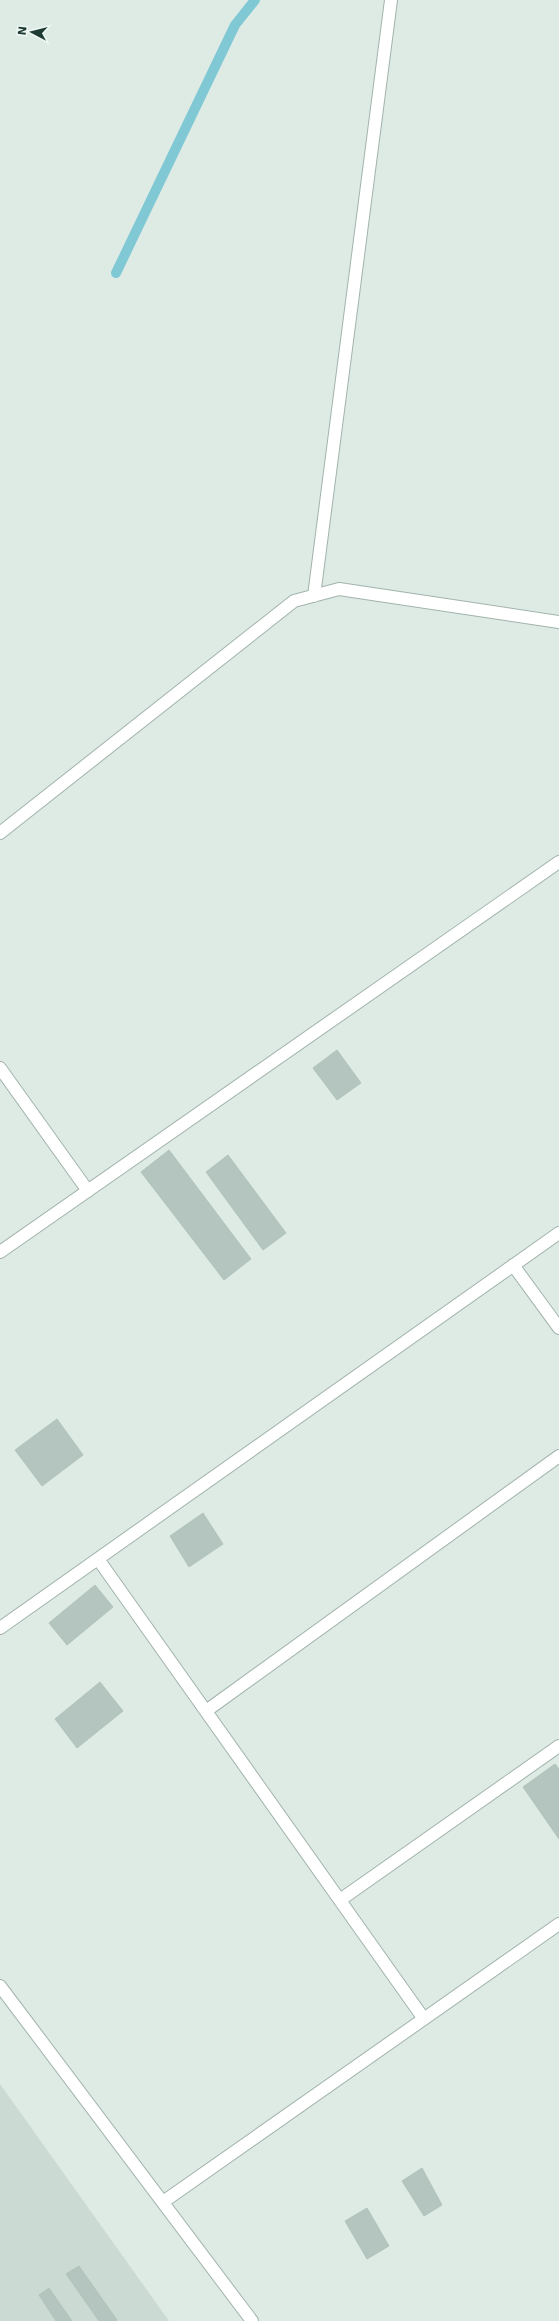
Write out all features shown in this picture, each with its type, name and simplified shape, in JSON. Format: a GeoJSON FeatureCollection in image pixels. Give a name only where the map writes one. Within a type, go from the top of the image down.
{"type":"FeatureCollection","features":[{"type":"Feature","properties":{"kind":"street"},"geometry":{"type":"LineString","coordinates":[[314,596],[391,0]]}},
{"type":"Feature","properties":{"kind":"street"},"geometry":{"type":"LineString","coordinates":[[0,833],[294,601],[340,589],[559,622]]}},
{"type":"Feature","properties":{"kind":"street"},"geometry":{"type":"LineString","coordinates":[[0,1252],[559,862]]}},
{"type":"Feature","properties":{"kind":"street"},"geometry":{"type":"LineString","coordinates":[[0,1068],[88,1191]]}},
{"type":"Feature","properties":{"kind":"street"},"geometry":{"type":"LineString","coordinates":[[0,1628],[559,1233]]}},
{"type":"Feature","properties":{"kind":"street"},"geometry":{"type":"LineString","coordinates":[[513,1265],[559,1328]]}},
{"type":"Feature","properties":{"kind":"street"},"geometry":{"type":"LineString","coordinates":[[206,1711],[559,1456]]}},
{"type":"Feature","properties":{"kind":"street"},"geometry":{"type":"LineString","coordinates":[[98,1559],[424,2019]]}},
{"type":"Feature","properties":{"kind":"street"},"geometry":{"type":"LineString","coordinates":[[340,1900],[559,1746]]}},
{"type":"Feature","properties":{"kind":"street"},"geometry":{"type":"LineString","coordinates":[[163,2202],[559,1924]]}},
{"type":"Feature","properties":{"kind":"street"},"geometry":{"type":"LineString","coordinates":[[0,1986],[252,2321]]}},
{"type":"Feature","properties":{"kind":"shaded area"},"geometry":{"type":"Polygon","coordinates":[[[0,2084],[169,2321],[0,2321],[0,2084]]]}},
{"type":"Feature","properties":{"kind":"building"},"geometry":{"type":"Polygon","coordinates":[[[337,1050],[361,1083],[337,1100],[313,1068],[337,1050]]]}},
{"type":"Feature","properties":{"kind":"building"},"geometry":{"type":"Polygon","coordinates":[[[169,1150],[251,1259],[224,1280],[141,1172],[169,1150]]]}},
{"type":"Feature","properties":{"kind":"building"},"geometry":{"type":"Polygon","coordinates":[[[228,1155],[286,1233],[263,1250],[206,1172],[228,1155]]]}},
{"type":"Feature","properties":{"kind":"building"},"geometry":{"type":"Polygon","coordinates":[[[57,1419],[83,1455],[42,1486],[15,1450],[57,1419]]]}},
{"type":"Feature","properties":{"kind":"building"},"geometry":{"type":"Polygon","coordinates":[[[203,1513],[223,1544],[189,1567],[170,1536],[203,1513]]]}},
{"type":"Feature","properties":{"kind":"building"},"geometry":{"type":"Polygon","coordinates":[[[95,1585],[113,1607],[67,1645],[49,1623],[95,1585]]]}},
{"type":"Feature","properties":{"kind":"building"},"geometry":{"type":"Polygon","coordinates":[[[100,1682],[123,1711],[77,1748],[55,1719],[100,1682]]]}},
{"type":"Feature","properties":{"kind":"building"},"geometry":{"type":"Polygon","coordinates":[[[555,1764],[559,1769],[559,1839],[523,1787],[555,1764]]]}},
{"type":"Feature","properties":{"kind":"building"},"geometry":{"type":"Polygon","coordinates":[[[422,2168],[442,2205],[424,2216],[402,2181],[422,2168]]]}},
{"type":"Feature","properties":{"kind":"building"},"geometry":{"type":"Polygon","coordinates":[[[367,2208],[389,2246],[367,2259],[345,2221],[367,2208]]]}},
{"type":"Feature","properties":{"kind":"building"},"geometry":{"type":"Polygon","coordinates":[[[79,2266],[117,2320],[116,2321],[99,2321],[66,2274],[79,2266]]]}},
{"type":"Feature","properties":{"kind":"building"},"geometry":{"type":"Polygon","coordinates":[[[49,2288],[72,2321],[56,2321],[39,2295],[49,2288]]]}},
{"type":"Feature","properties":{"kind":"waterway"},"geometry":{"type":"LineString","coordinates":[[116,273],[235,25],[255,0]]}}]}
